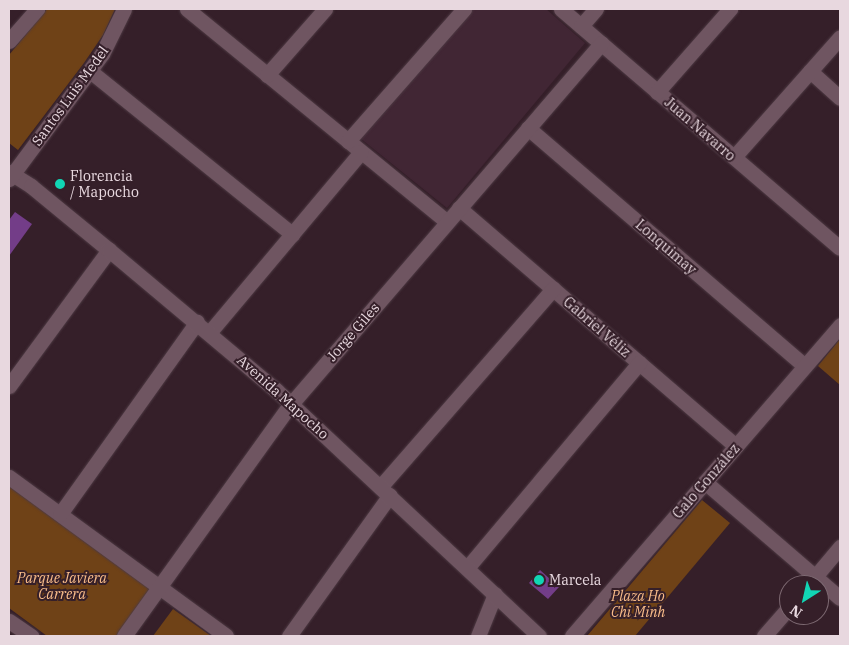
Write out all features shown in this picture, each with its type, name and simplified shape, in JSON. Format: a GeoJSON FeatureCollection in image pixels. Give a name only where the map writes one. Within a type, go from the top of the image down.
{"type":"FeatureCollection","features":[{"type":"Feature","properties":{"kind":"street","name":"Santos Luis Medel"},"geometry":{"type":"LineString","coordinates":[[10,172],[90,71],[112,37],[124,9]]}},
{"type":"Feature","properties":{"kind":"street"},"geometry":{"type":"LineString","coordinates":[[188,9],[447,222]]}},
{"type":"Feature","properties":{"kind":"street"},"geometry":{"type":"LineString","coordinates":[[267,75],[325,9]]}},
{"type":"Feature","properties":{"kind":"street"},"geometry":{"type":"LineString","coordinates":[[348,141],[464,9]]}},
{"type":"Feature","properties":{"kind":"street","name":"Juan Navarro"},"geometry":{"type":"LineString","coordinates":[[561,9],[840,248]]}},
{"type":"Feature","properties":{"kind":"street"},"geometry":{"type":"LineString","coordinates":[[581,26],[596,9]]}},
{"type":"Feature","properties":{"kind":"street"},"geometry":{"type":"LineString","coordinates":[[657,92],[730,9]]}},
{"type":"Feature","properties":{"kind":"street"},"geometry":{"type":"LineString","coordinates":[[9,41],[33,10]]}},
{"type":"Feature","properties":{"kind":"street"},"geometry":{"type":"LineString","coordinates":[[734,157],[840,37]]}},
{"type":"Feature","properties":{"kind":"street","name":"Jorge Giles"},"geometry":{"type":"LineString","coordinates":[[124,636],[291,404],[601,43]]}},
{"type":"Feature","properties":{"kind":"street"},"geometry":{"type":"LineString","coordinates":[[90,71],[292,234]]}},
{"type":"Feature","properties":{"kind":"street"},"geometry":{"type":"LineString","coordinates":[[810,71],[840,98]]}},
{"type":"Feature","properties":{"kind":"street","name":"Lonquimay"},"geometry":{"type":"LineString","coordinates":[[528,128],[805,366]]}},
{"type":"Feature","properties":{"kind":"street"},"geometry":{"type":"LineString","coordinates":[[209,333],[361,152]]}},
{"type":"Feature","properties":{"kind":"street","name":"Avenida Mapocho"},"geometry":{"type":"LineString","coordinates":[[10,172],[197,322],[291,404],[539,636]]}},
{"type":"Feature","properties":{"kind":"street","name":"Gabriel Véliz"},"geometry":{"type":"LineString","coordinates":[[459,208],[736,446]]}},
{"type":"Feature","properties":{"kind":"street"},"geometry":{"type":"LineString","coordinates":[[9,386],[109,250]]}},
{"type":"Feature","properties":{"kind":"street"},"geometry":{"type":"LineString","coordinates":[[289,636],[385,490],[553,289]]}},
{"type":"Feature","properties":{"kind":"street"},"geometry":{"type":"LineString","coordinates":[[60,514],[197,322]]}},
{"type":"Feature","properties":{"kind":"street","name":"Galo González"},"geometry":{"type":"LineString","coordinates":[[572,636],[840,325]]}},
{"type":"Feature","properties":{"kind":"street"},"geometry":{"type":"LineString","coordinates":[[467,568],[639,363]]}},
{"type":"Feature","properties":{"kind":"street"},"geometry":{"type":"LineString","coordinates":[[9,477],[226,636]]}},
{"type":"Feature","properties":{"kind":"street"},"geometry":{"type":"LineString","coordinates":[[705,482],[806,575]]}},
{"type":"Feature","properties":{"kind":"street"},"geometry":{"type":"LineString","coordinates":[[817,575],[840,547]]}},
{"type":"Feature","properties":{"kind":"street"},"geometry":{"type":"LineString","coordinates":[[829,591],[840,598]]}},
{"type":"Feature","properties":{"kind":"street"},"geometry":{"type":"LineString","coordinates":[[478,636],[495,594]]}},
{"type":"Feature","properties":{"kind":"street"},"geometry":{"type":"LineString","coordinates":[[764,636],[779,619]]}},
{"type":"Feature","properties":{"kind":"street"},"geometry":{"type":"LineString","coordinates":[[9,620],[31,636]]}},
{"type":"Feature","properties":{"kind":"shaded area"},"geometry":{"type":"Polygon","coordinates":[[[473,9],[546,9],[585,43],[447,208],[360,138],[473,9]]]}},
{"type":"Feature","properties":{"kind":"green space"},"geometry":{"type":"Polygon","coordinates":[[[47,9],[115,9],[103,35],[84,63],[18,150],[9,143],[9,55],[47,9]]]}},
{"type":"Feature","properties":{"kind":"green space"},"geometry":{"type":"Polygon","coordinates":[[[840,339],[840,385],[818,366],[840,339]]]}},
{"type":"Feature","properties":{"kind":"green space","name":"Parque Javiera Carrera"},"geometry":{"type":"Polygon","coordinates":[[[9,486],[150,589],[116,636],[47,636],[9,608],[9,486]]]}},
{"type":"Feature","properties":{"kind":"green space","name":"Plaza Ho Chi Minh"},"geometry":{"type":"Polygon","coordinates":[[[702,500],[730,523],[635,636],[587,636],[702,500]]]}},
{"type":"Feature","properties":{"kind":"green space"},"geometry":{"type":"Polygon","coordinates":[[[173,609],[211,636],[153,636],[173,609]]]}},
{"type":"Feature","properties":{"kind":"building"},"geometry":{"type":"Polygon","coordinates":[[[15,212],[32,224],[9,256],[9,220],[15,212]]]}},
{"type":"Feature","properties":{"kind":"building"},"geometry":{"type":"Polygon","coordinates":[[[540,570],[559,587],[548,599],[529,583],[540,570]]]}},
{"type":"Feature","properties":{"kind":"place","name":"Florencia / Mapocho"},"geometry":{"type":"Point","coordinates":[60,184]}},
{"type":"Feature","properties":{"kind":"place","name":"Marcela"},"geometry":{"type":"Point","coordinates":[539,580]}}]}
